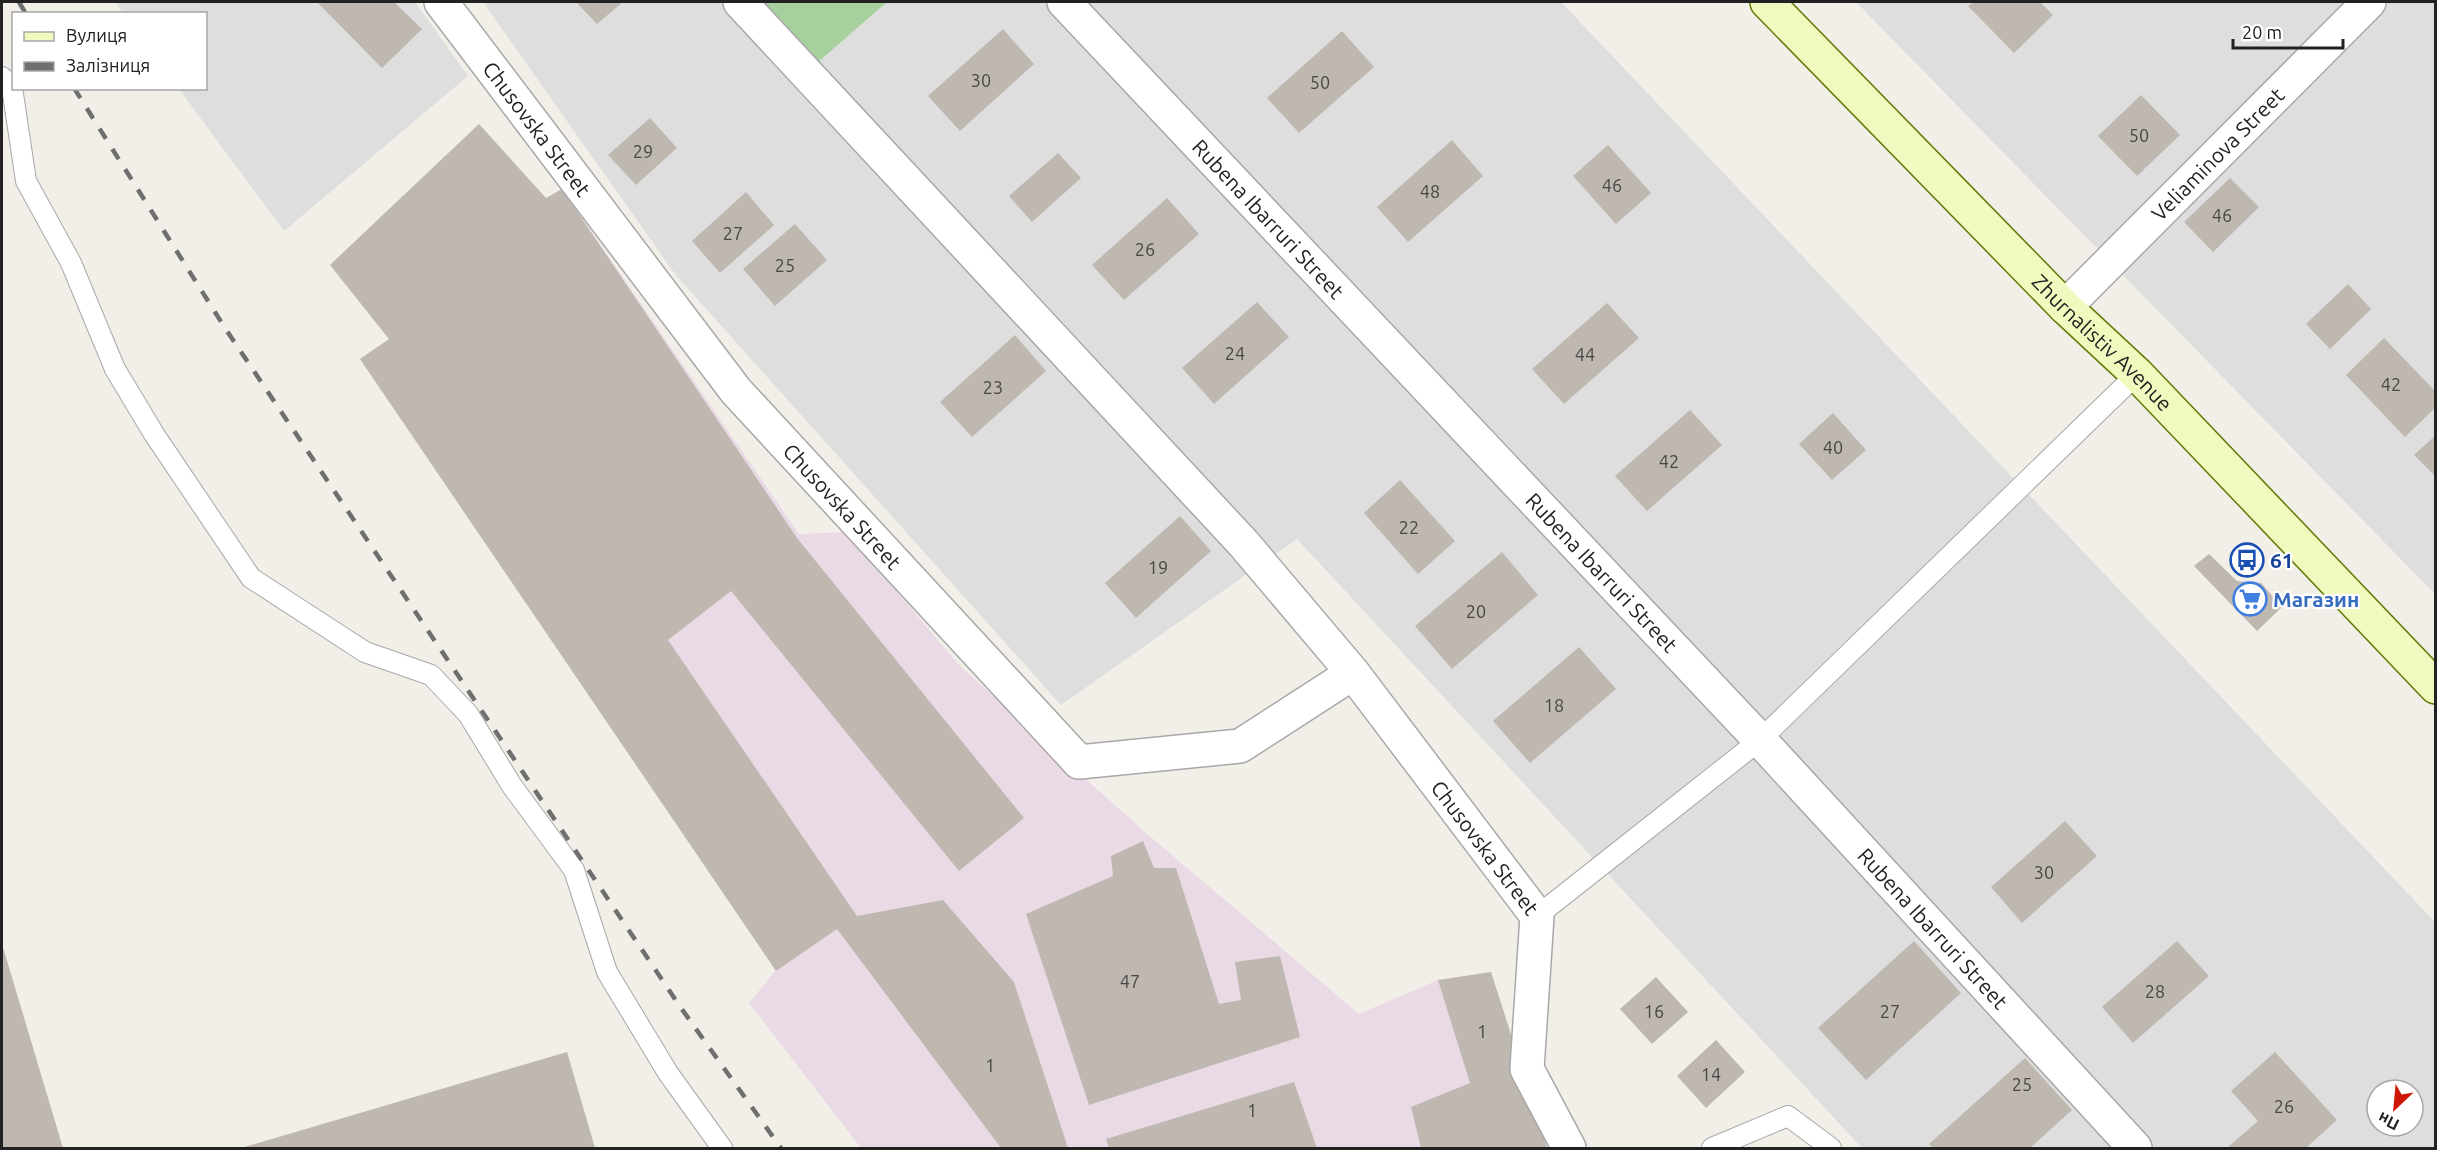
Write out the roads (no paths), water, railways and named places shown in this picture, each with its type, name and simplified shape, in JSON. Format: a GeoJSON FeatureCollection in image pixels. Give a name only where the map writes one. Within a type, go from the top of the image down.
{"type":"FeatureCollection","features":[{"type":"Feature","properties":{"kind":"main road","name":"Zhurnalistiv Avenue"},"geometry":{"type":"LineString","coordinates":[[1767,2],[2065,307],[2137,374],[2436,687]]}},
{"type":"Feature","properties":{"kind":"street","name":"Chusovska Street"},"geometry":{"type":"LineString","coordinates":[[442,2],[736,391],[1079,762],[1240,746],[1353,673]]}},
{"type":"Feature","properties":{"kind":"street","name":"Chusovska Street"},"geometry":{"type":"LineString","coordinates":[[740,2],[1244,544],[1353,673],[1537,916],[1527,1069],[1569,1149]]}},
{"type":"Feature","properties":{"kind":"street","name":"Rubena Ibarruri Street"},"geometry":{"type":"LineString","coordinates":[[1064,2],[1761,740],[2135,1149]]}},
{"type":"Feature","properties":{"kind":"street","name":"Veliaminova Street"},"geometry":{"type":"LineString","coordinates":[[2065,307],[2369,2]]}},
{"type":"Feature","properties":{"kind":"lane"},"geometry":{"type":"LineString","coordinates":[[2,78],[13,94],[26,181],[71,263],[115,369],[154,434],[251,578],[365,652],[431,675],[468,714],[512,786],[574,870],[607,972],[668,1073],[722,1149]]}},
{"type":"Feature","properties":{"kind":"lane"},"geometry":{"type":"LineString","coordinates":[[1537,916],[1761,740],[2137,374]]}},
{"type":"Feature","properties":{"kind":"lane"},"geometry":{"type":"LineString","coordinates":[[1712,1149],[1788,1116],[1831,1149]]}},
{"type":"Feature","properties":{"kind":"railway"},"geometry":{"type":"LineString","coordinates":[[19,2],[25,12]]}},
{"type":"Feature","properties":{"kind":"railway"},"geometry":{"type":"LineString","coordinates":[[75,90],[225,328],[681,1008],[781,1148]]}},
{"type":"Feature","properties":{"kind":"place","name":"61"},"geometry":{"type":"Point","coordinates":[2247,560]}},
{"type":"Feature","properties":{"kind":"place","name":"Магазин"},"geometry":{"type":"Point","coordinates":[2250,599]}}]}
